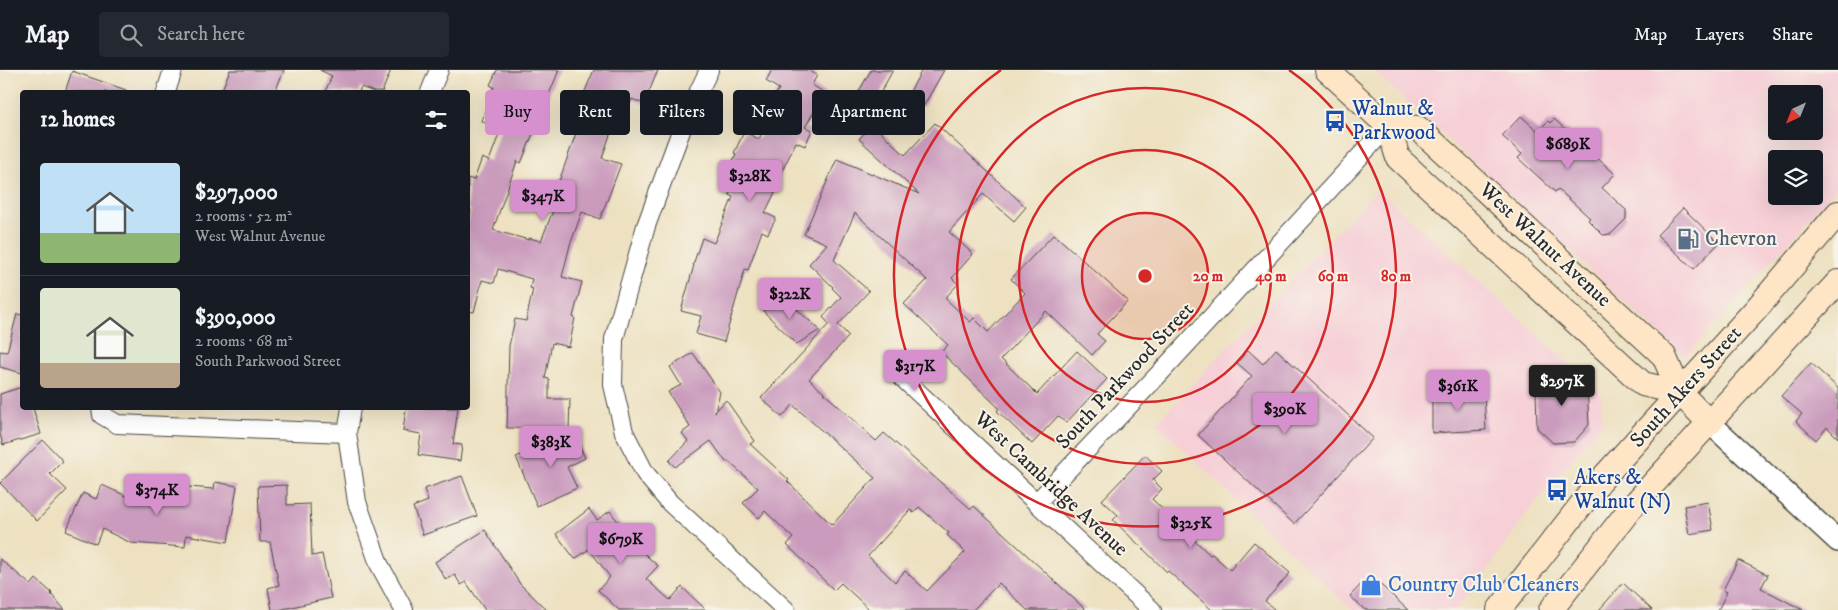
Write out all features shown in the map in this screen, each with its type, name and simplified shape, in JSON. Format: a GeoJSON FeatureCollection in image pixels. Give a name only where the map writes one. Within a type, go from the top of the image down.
{"type":"FeatureCollection","features":[{"type":"Feature","properties":{"kind":"main road"},"geometry":{"type":"LineString","coordinates":[[1327,70],[1388,126]]}},
{"type":"Feature","properties":{"kind":"main road","name":"West Walnut Avenue"},"geometry":{"type":"LineString","coordinates":[[1680,393],[1642,384],[1398,158],[1388,126],[1418,128],[1664,356],[1680,393],[1710,422]]}},
{"type":"Feature","properties":{"kind":"main road","name":"South Akers Street"},"geometry":{"type":"LineString","coordinates":[[1499,610],[1589,495],[1758,307],[1838,212]]}},
{"type":"Feature","properties":{"kind":"main road","name":"South Akers Street"},"geometry":{"type":"LineString","coordinates":[[1550,610],[1626,515],[1838,282]]}},
{"type":"Feature","properties":{"kind":"street"},"geometry":{"type":"LineString","coordinates":[[167,90],[173,70]]}},
{"type":"Feature","properties":{"kind":"street"},"geometry":{"type":"LineString","coordinates":[[431,90],[440,70]]}},
{"type":"Feature","properties":{"kind":"street"},"geometry":{"type":"LineString","coordinates":[[709,70],[685,120],[646,226],[614,339],[613,385],[624,432],[644,472],[669,502],[786,610]]}},
{"type":"Feature","properties":{"kind":"street","name":"South Parkwood Street"},"geometry":{"type":"LineString","coordinates":[[1037,502],[1160,373],[1388,126]]}},
{"type":"Feature","properties":{"kind":"street","name":"West Cambridge Avenue"},"geometry":{"type":"LineString","coordinates":[[896,372],[1152,610]]}},
{"type":"Feature","properties":{"kind":"street"},"geometry":{"type":"LineString","coordinates":[[351,410],[347,433],[357,502],[379,564],[404,610]]}},
{"type":"Feature","properties":{"kind":"street"},"geometry":{"type":"LineString","coordinates":[[102,411],[117,424],[347,433]]}},
{"type":"Feature","properties":{"kind":"street","name":"West Walnut Avenue"},"geometry":{"type":"LineString","coordinates":[[1710,422],[1838,541]]}},
{"type":"Feature","properties":{"kind":"shaded area"},"geometry":{"type":"Polygon","coordinates":[[[1373,70],[1838,70],[1838,187],[1823,204],[1823,150],[1768,150],[1768,205],[1822,205],[1685,357],[1373,70]]]}},
{"type":"Feature","properties":{"kind":"shaded area"},"geometry":{"type":"Polygon","coordinates":[[[1378,189],[1601,393],[1602,423],[1530,509],[1479,582],[1456,610],[1352,610],[1156,423],[1378,189]]]}},
{"type":"Feature","properties":{"kind":"building"},"geometry":{"type":"Polygon","coordinates":[[[230,70],[284,70],[276,90],[222,90],[230,70]]]}},
{"type":"Feature","properties":{"kind":"building"},"geometry":{"type":"Polygon","coordinates":[[[320,70],[391,70],[383,90],[369,90],[361,87],[360,90],[326,90],[332,76],[320,70]]]}},
{"type":"Feature","properties":{"kind":"building"},"geometry":{"type":"Polygon","coordinates":[[[497,70],[559,70],[550,92],[550,90],[493,90],[494,87],[490,85],[497,70]]]}},
{"type":"Feature","properties":{"kind":"building"},"geometry":{"type":"Polygon","coordinates":[[[594,70],[658,70],[650,90],[640,90],[640,102],[632,99],[630,104],[630,90],[585,90],[594,70]]]}},
{"type":"Feature","properties":{"kind":"building"},"geometry":{"type":"Polygon","coordinates":[[[772,70],[808,70],[817,75],[812,85],[820,90],[812,90],[812,115],[805,127],[812,130],[805,146],[796,142],[765,213],[776,218],[768,234],[762,231],[748,270],[745,269],[724,342],[696,334],[701,316],[681,311],[702,238],[714,243],[733,197],[729,195],[732,189],[723,184],[743,135],[750,135],[759,139],[761,135],[802,135],[802,90],[778,90],[766,81],[772,70]]]}},
{"type":"Feature","properties":{"kind":"building"},"geometry":{"type":"Polygon","coordinates":[[[871,70],[893,70],[882,90],[860,90],[871,70]]]}},
{"type":"Feature","properties":{"kind":"building"},"geometry":{"type":"Polygon","coordinates":[[[922,70],[944,70],[925,103],[925,90],[911,90],[922,70]]]}},
{"type":"Feature","properties":{"kind":"building"},"geometry":{"type":"Polygon","coordinates":[[[72,71],[126,90],[66,90],[72,71]]]}},
{"type":"Feature","properties":{"kind":"building"},"geometry":{"type":"Polygon","coordinates":[[[485,111],[485,123],[481,121],[485,111]]]}},
{"type":"Feature","properties":{"kind":"building"},"geometry":{"type":"Polygon","coordinates":[[[1521,116],[1538,131],[1548,121],[1550,123],[1554,119],[1615,174],[1602,188],[1626,210],[1626,219],[1611,234],[1603,235],[1588,220],[1590,218],[1558,189],[1555,192],[1518,158],[1522,154],[1502,136],[1521,116]]]}},
{"type":"Feature","properties":{"kind":"building"},"geometry":{"type":"Polygon","coordinates":[[[935,123],[1026,207],[1014,221],[983,194],[949,232],[973,254],[952,278],[958,284],[945,298],[970,322],[974,318],[988,332],[1025,293],[1011,279],[1054,234],[1128,301],[1097,334],[1105,341],[1092,355],[1046,311],[1001,359],[1037,394],[1077,351],[1107,379],[1066,423],[1058,416],[1032,444],[997,411],[999,408],[941,352],[948,345],[904,304],[927,280],[855,213],[834,260],[869,291],[838,325],[849,336],[809,379],[876,441],[884,433],[971,509],[974,506],[1086,610],[1027,610],[999,583],[973,610],[870,610],[841,583],[834,590],[787,545],[793,538],[765,511],[759,518],[743,503],[758,488],[728,461],[726,462],[711,441],[675,467],[669,461],[688,441],[682,433],[690,427],[668,392],[681,385],[670,367],[693,353],[720,392],[715,412],[726,400],[755,441],[750,444],[789,480],[787,481],[832,525],[875,478],[793,405],[782,417],[761,398],[829,324],[823,317],[841,297],[809,264],[827,244],[804,234],[837,159],[919,194],[859,139],[862,135],[884,135],[905,155],[935,123]],[[919,507],[914,513],[910,510],[868,556],[895,582],[905,571],[927,591],[965,552],[947,535],[949,533],[919,507]]]}},
{"type":"Feature","properties":{"kind":"building"},"geometry":{"type":"Polygon","coordinates":[[[499,135],[532,135],[521,163],[517,161],[493,230],[529,240],[529,238],[541,241],[554,208],[543,204],[549,184],[557,187],[575,135],[610,135],[602,158],[621,164],[600,219],[582,212],[570,245],[562,277],[582,282],[573,317],[575,318],[569,347],[552,343],[545,378],[549,379],[549,399],[570,399],[569,429],[507,428],[509,346],[515,319],[526,321],[533,289],[530,288],[532,279],[498,269],[494,283],[482,280],[474,312],[470,311],[470,179],[474,180],[482,158],[489,161],[499,135]]]}},
{"type":"Feature","properties":{"kind":"building","name":"Chevron"},"geometry":{"type":"Polygon","coordinates":[[[1683,208],[1719,243],[1694,269],[1657,235],[1683,208]]]}},
{"type":"Feature","properties":{"kind":"building"},"geometry":{"type":"Polygon","coordinates":[[[780,293],[820,330],[797,344],[763,311],[780,293]]]}},
{"type":"Feature","properties":{"kind":"building"},"geometry":{"type":"Polygon","coordinates":[[[17,314],[20,315],[20,372],[0,367],[0,351],[7,352],[17,314]]]}},
{"type":"Feature","properties":{"kind":"building"},"geometry":{"type":"Polygon","coordinates":[[[1276,349],[1373,438],[1294,524],[1198,435],[1252,376],[1237,363],[1248,350],[1263,364],[1276,349]]]}},
{"type":"Feature","properties":{"kind":"building"},"geometry":{"type":"Polygon","coordinates":[[[1811,363],[1838,388],[1838,438],[1827,427],[1816,440],[1796,421],[1802,414],[1781,396],[1811,363]]]}},
{"type":"Feature","properties":{"kind":"building"},"geometry":{"type":"Polygon","coordinates":[[[1571,370],[1587,386],[1589,425],[1574,442],[1553,443],[1537,428],[1536,388],[1550,372],[1571,370]]]}},
{"type":"Feature","properties":{"kind":"building"},"geometry":{"type":"Polygon","coordinates":[[[20,388],[20,410],[34,410],[41,434],[3,445],[0,434],[0,394],[20,388]]]}},
{"type":"Feature","properties":{"kind":"building"},"geometry":{"type":"Polygon","coordinates":[[[1484,392],[1486,430],[1432,433],[1432,394],[1484,392]]]}},
{"type":"Feature","properties":{"kind":"building"},"geometry":{"type":"Polygon","coordinates":[[[406,410],[458,410],[453,444],[462,445],[460,461],[418,455],[421,434],[403,431],[406,410]]]}},
{"type":"Feature","properties":{"kind":"building"},"geometry":{"type":"Polygon","coordinates":[[[573,431],[585,458],[567,467],[577,488],[537,506],[516,457],[573,431]]]}},
{"type":"Feature","properties":{"kind":"building"},"geometry":{"type":"Polygon","coordinates":[[[43,440],[63,461],[50,474],[67,490],[37,521],[0,483],[43,440]]]}},
{"type":"Feature","properties":{"kind":"building"},"geometry":{"type":"Polygon","coordinates":[[[1145,455],[1162,471],[1153,480],[1162,489],[1152,499],[1210,555],[1212,554],[1230,570],[1254,542],[1290,573],[1265,601],[1275,610],[1212,610],[1167,572],[1113,520],[1118,515],[1102,500],[1145,455]]]}},
{"type":"Feature","properties":{"kind":"building"},"geometry":{"type":"Polygon","coordinates":[[[462,476],[477,516],[423,535],[413,507],[428,501],[424,489],[462,476]]]}},
{"type":"Feature","properties":{"kind":"building"},"geometry":{"type":"Polygon","coordinates":[[[215,482],[237,486],[228,542],[186,535],[185,547],[131,543],[102,529],[96,544],[66,531],[83,493],[96,499],[102,485],[133,499],[161,502],[162,485],[214,489],[215,482]]]}},
{"type":"Feature","properties":{"kind":"building"},"geometry":{"type":"Polygon","coordinates":[[[287,485],[287,505],[310,504],[312,556],[322,554],[331,598],[272,610],[268,588],[279,585],[270,542],[260,542],[258,486],[287,485]]]}},
{"type":"Feature","properties":{"kind":"building"},"geometry":{"type":"Polygon","coordinates":[[[1708,502],[1713,530],[1689,534],[1684,506],[1708,502]]]}},
{"type":"Feature","properties":{"kind":"building"},"geometry":{"type":"Polygon","coordinates":[[[589,509],[597,520],[610,511],[638,548],[658,566],[646,579],[670,600],[682,587],[706,610],[619,610],[598,590],[610,577],[589,549],[575,559],[556,534],[589,509]]]}},
{"type":"Feature","properties":{"kind":"building"},"geometry":{"type":"Polygon","coordinates":[[[485,530],[520,584],[547,610],[485,610],[466,582],[461,585],[455,575],[446,580],[435,562],[485,530]]]}},
{"type":"Feature","properties":{"kind":"building"},"geometry":{"type":"Polygon","coordinates":[[[0,559],[31,585],[36,579],[52,593],[65,610],[0,610],[0,559]]]}},
{"type":"Feature","properties":{"kind":"building"},"geometry":{"type":"Polygon","coordinates":[[[1738,560],[1768,575],[1761,588],[1803,610],[1718,610],[1727,592],[1723,590],[1738,560]]]}},
{"type":"Feature","properties":{"kind":"building","name":"Country Club Cleaners"},"geometry":{"type":"Polygon","coordinates":[[[1370,575],[1408,610],[1365,610],[1350,596],[1370,575]]]}},
{"type":"Feature","properties":{"kind":"building"},"geometry":{"type":"Polygon","coordinates":[[[1623,583],[1652,610],[1599,610],[1623,583]]]}},
{"type":"Feature","properties":{"kind":"place","name":"Walnut & Parkwood"},"geometry":{"type":"Point","coordinates":[1335,121]}},
{"type":"Feature","properties":{"kind":"place","name":"Chevron"},"geometry":{"type":"Point","coordinates":[1688,239]}},
{"type":"Feature","properties":{"kind":"place","name":"Akers & Walnut (N)"},"geometry":{"type":"Point","coordinates":[1557,490]}},
{"type":"Feature","properties":{"kind":"place","name":"Country Club Cleaners"},"geometry":{"type":"Point","coordinates":[1371,585]}}]}
